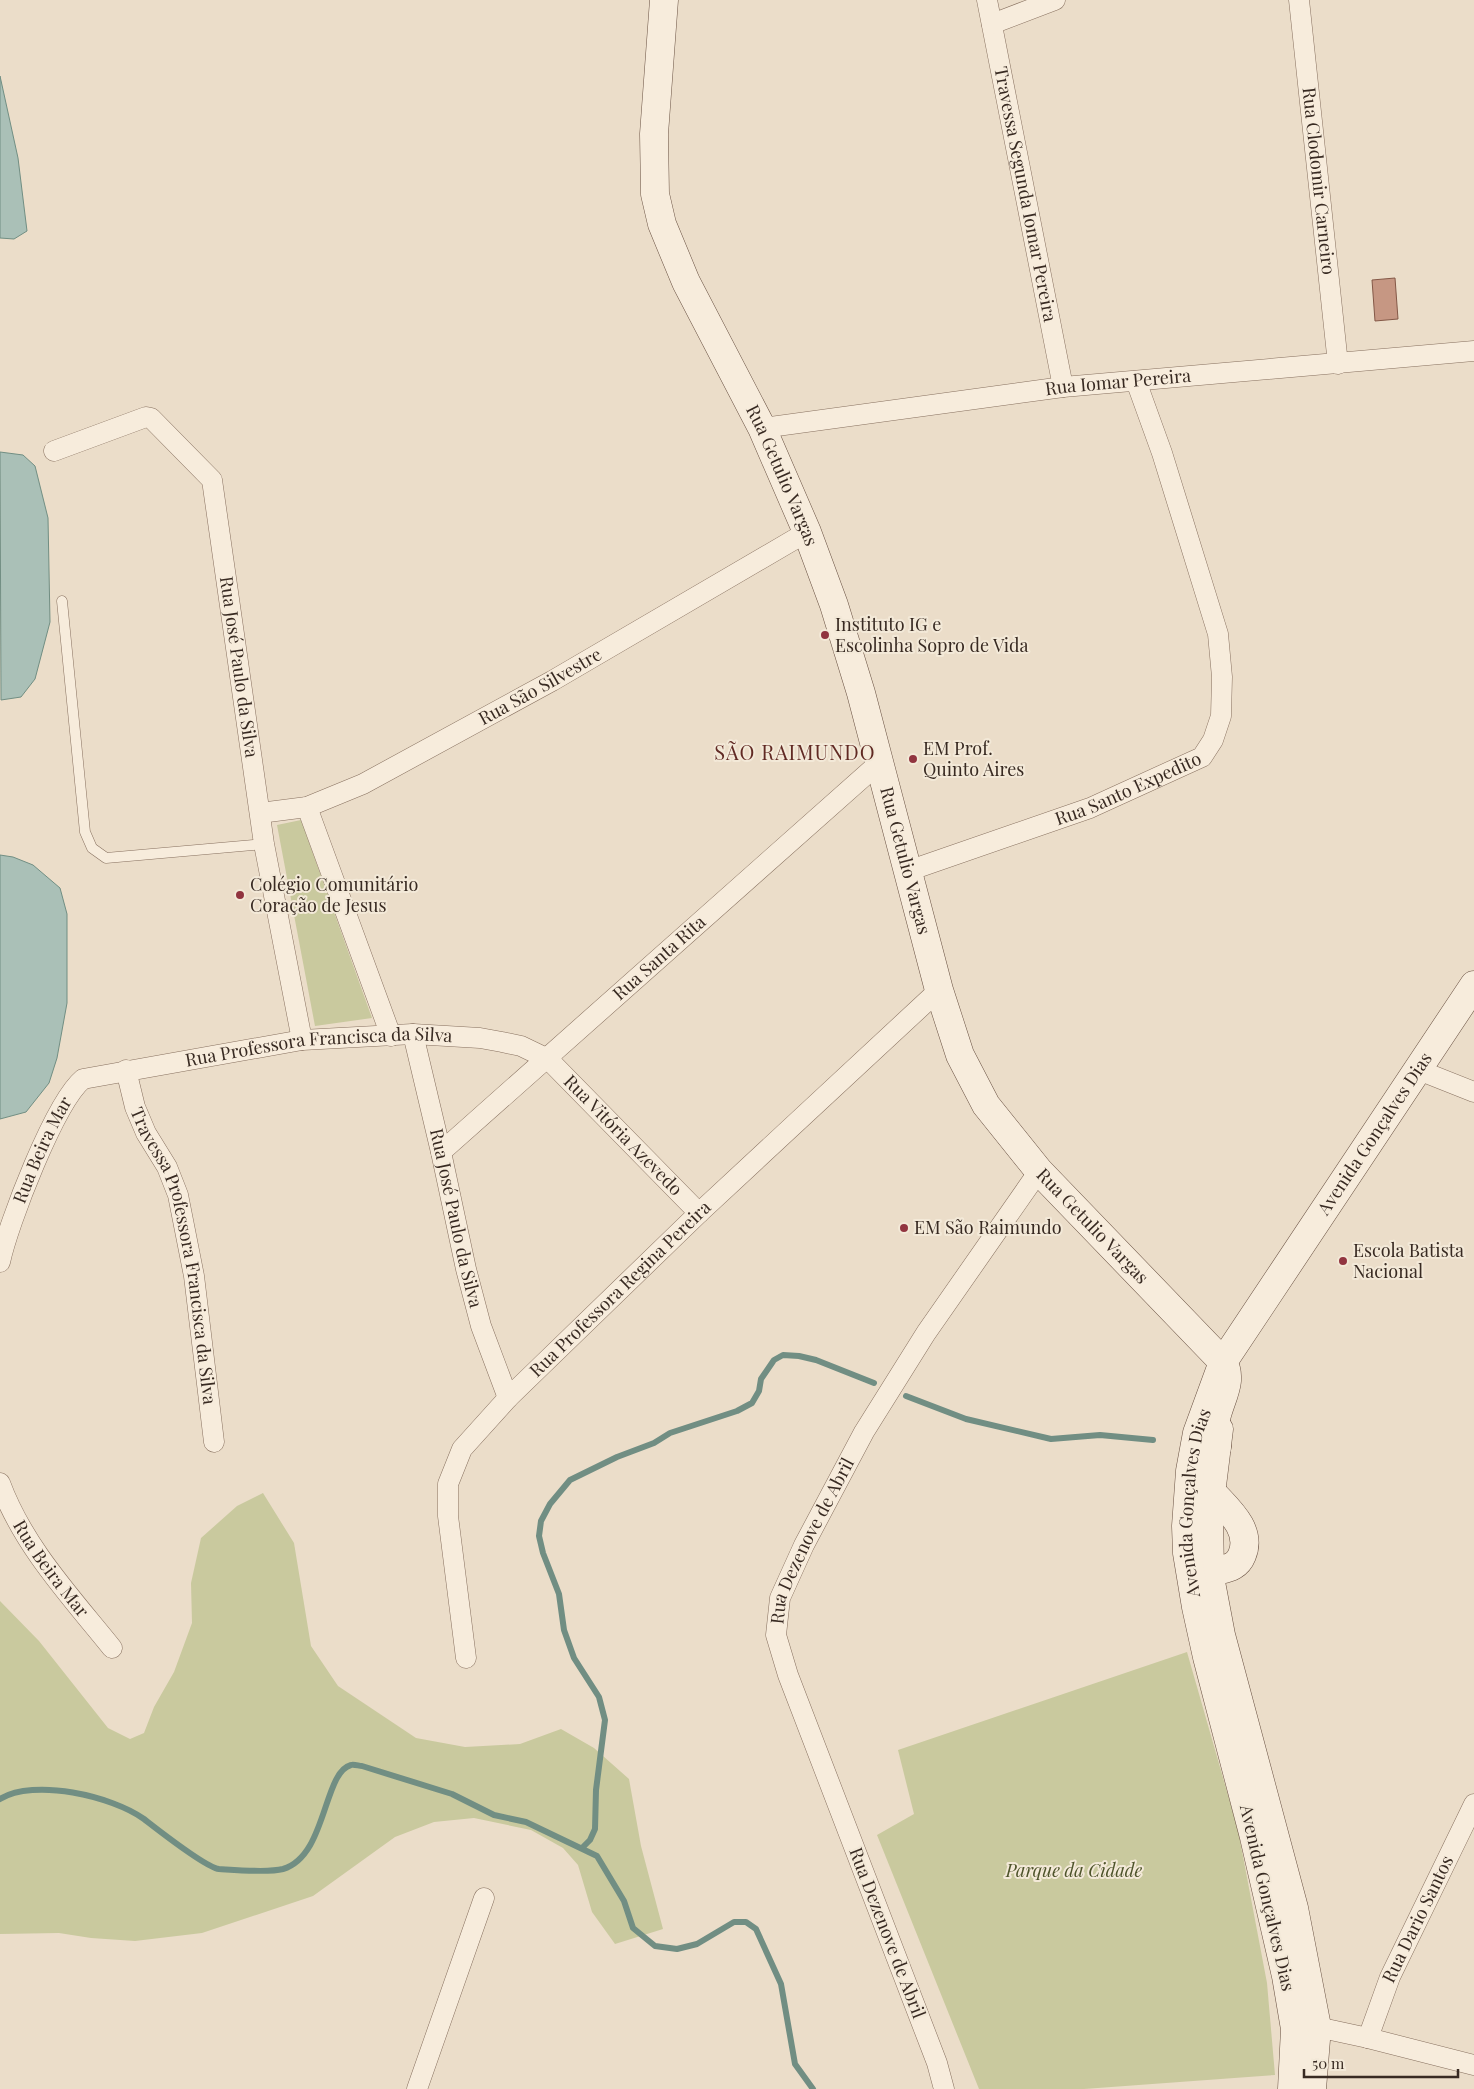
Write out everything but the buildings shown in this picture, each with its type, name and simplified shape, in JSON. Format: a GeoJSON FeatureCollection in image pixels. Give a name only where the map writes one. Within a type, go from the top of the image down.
{"type":"FeatureCollection","features":[{"type":"Feature","properties":{"kind":"main road","name":"Rua Getulio Vargas"},"geometry":{"type":"LineString","coordinates":[[664,0],[654,134],[655,194],[662,224],[675,258],[762,428],[807,532],[834,605],[861,693],[878,764],[939,990],[960,1055],[986,1105],[1039,1171],[1223,1362]]}},
{"type":"Feature","properties":{"kind":"main road","name":"Avenida Gonçalves Dias"},"geometry":{"type":"LineString","coordinates":[[1199,1488],[1217,1447],[1227,1399],[1239,1373],[1424,1073],[1474,985]]}},
{"type":"Feature","properties":{"kind":"main road","name":"Avenida Gonçalves Dias"},"geometry":{"type":"LineString","coordinates":[[1292,2089],[1306,2028],[1286,1976],[1254,1837],[1196,1607],[1188,1553],[1199,1488],[1197,1433],[1223,1362],[1424,1073],[1474,1014]]}},
{"type":"Feature","properties":{"kind":"main road"},"geometry":{"type":"LineString","coordinates":[[1217,1447],[1216,1420],[1228,1380],[1228,1370],[1223,1362]]}},
{"type":"Feature","properties":{"kind":"main road"},"geometry":{"type":"LineString","coordinates":[[1199,1488],[1241,1526],[1245,1542],[1241,1558],[1235,1565],[1220,1570],[1201,1560],[1195,1550],[1199,1488]]}},
{"type":"Feature","properties":{"kind":"main road","name":"Avenida Gonçalves Dias"},"geometry":{"type":"LineString","coordinates":[[1210,1565],[1221,1635],[1294,1908],[1312,2089]]}},
{"type":"Feature","properties":{"kind":"street","name":"Travessa Segunda Iomar Pereira"},"geometry":{"type":"LineString","coordinates":[[987,0],[1063,387]]}},
{"type":"Feature","properties":{"kind":"street"},"geometry":{"type":"LineString","coordinates":[[992,24],[1056,0]]}},
{"type":"Feature","properties":{"kind":"street","name":"Rua Clodomir Carneiro"},"geometry":{"type":"LineString","coordinates":[[1299,0],[1338,364]]}},
{"type":"Feature","properties":{"kind":"street","name":"Rua Iomar Pereira"},"geometry":{"type":"LineString","coordinates":[[762,428],[1063,387],[1474,352]]}},
{"type":"Feature","properties":{"kind":"street","name":"Rua Santo Expedito"},"geometry":{"type":"LineString","coordinates":[[908,871],[1090,808],[1202,757],[1213,740],[1221,716],[1222,677],[1218,634],[1162,453],[1136,381]]}},
{"type":"Feature","properties":{"kind":"street","name":"Rua José Paulo da Silva"},"geometry":{"type":"LineString","coordinates":[[54,451],[146,417],[151,418],[212,480],[264,844],[302,1040]]}},
{"type":"Feature","properties":{"kind":"street","name":"Rua São Silvestre"},"geometry":{"type":"LineString","coordinates":[[260,813],[307,807],[363,784],[497,711],[807,532]]}},
{"type":"Feature","properties":{"kind":"street","name":"Rua Santa Rita"},"geometry":{"type":"LineString","coordinates":[[441,1152],[878,764]]}},
{"type":"Feature","properties":{"kind":"street"},"geometry":{"type":"LineString","coordinates":[[307,807],[391,1036]]}},
{"type":"Feature","properties":{"kind":"street","name":"Rua Professora Regina Pereira"},"geometry":{"type":"LineString","coordinates":[[466,1658],[448,1516],[448,1484],[454,1464],[462,1449],[508,1398],[699,1213],[939,990]]}},
{"type":"Feature","properties":{"kind":"street","name":"Rua José Paulo da Silva"},"geometry":{"type":"LineString","coordinates":[[413,1034],[468,1279],[481,1326],[508,1398]]}},
{"type":"Feature","properties":{"kind":"street","name":"Rua Professora Francisca da Silva"},"geometry":{"type":"LineString","coordinates":[[89,1077],[302,1040],[413,1034],[495,1040],[522,1046],[548,1059]]}},
{"type":"Feature","properties":{"kind":"street","name":"Rua Vitória Azevedo"},"geometry":{"type":"LineString","coordinates":[[548,1059],[699,1213]]}},
{"type":"Feature","properties":{"kind":"street","name":"Travessa Professora Francisca da Silva"},"geometry":{"type":"LineString","coordinates":[[126,1070],[134,1107],[146,1133],[167,1167],[178,1195],[194,1276],[214,1442]]}},
{"type":"Feature","properties":{"kind":"street"},"geometry":{"type":"LineString","coordinates":[[1424,1073],[1474,1092]]}},
{"type":"Feature","properties":{"kind":"street","name":"Rua Beira Mar"},"geometry":{"type":"LineString","coordinates":[[0,1262],[18,1205],[54,1123],[76,1085],[89,1077]]}},
{"type":"Feature","properties":{"kind":"street","name":"Rua Dezenove de Abril"},"geometry":{"type":"LineString","coordinates":[[944,2089],[937,2063],[788,1675],[776,1635],[780,1598],[804,1545],[864,1432],[926,1333],[1039,1171]]}},
{"type":"Feature","properties":{"kind":"street","name":"Rua Beira Mar"},"geometry":{"type":"LineString","coordinates":[[0,1483],[12,1511],[41,1559],[112,1648]]}},
{"type":"Feature","properties":{"kind":"street","name":"Rua Dario Santos"},"geometry":{"type":"LineString","coordinates":[[1368,2038],[1390,1977],[1474,1804]]}},
{"type":"Feature","properties":{"kind":"street"},"geometry":{"type":"LineString","coordinates":[[417,2089],[484,1898]]}},
{"type":"Feature","properties":{"kind":"street"},"geometry":{"type":"LineString","coordinates":[[1306,2028],[1368,2038],[1474,2065]]}},
{"type":"Feature","properties":{"kind":"lane"},"geometry":{"type":"LineString","coordinates":[[62,601],[85,832],[92,848],[106,858],[264,844]]}},
{"type":"Feature","properties":{"kind":"green space"},"geometry":{"type":"Polygon","coordinates":[[[301,820],[372,1018],[315,1026],[277,825],[301,820]]]}},
{"type":"Feature","properties":{"kind":"green space"},"geometry":{"type":"Polygon","coordinates":[[[263,1493],[294,1543],[311,1646],[338,1686],[416,1738],[465,1747],[520,1744],[561,1729],[594,1748],[629,1779],[641,1846],[663,1929],[615,1944],[592,1912],[578,1865],[563,1848],[531,1830],[474,1818],[434,1822],[395,1837],[313,1896],[202,1933],[135,1941],[91,1938],[59,1933],[0,1934],[0,1601],[39,1641],[108,1728],[130,1739],[144,1733],[154,1707],[174,1672],[192,1623],[191,1583],[201,1538],[237,1506],[263,1493]]]}},
{"type":"Feature","properties":{"kind":"green space","name":"Parque da Cidade"},"geometry":{"type":"Polygon","coordinates":[[[1187,1652],[1238,1830],[1267,1983],[1275,2075],[1084,2089],[979,2089],[877,1835],[914,1814],[898,1750],[1187,1652]]]}},
{"type":"Feature","properties":{"kind":"shaded area"},"geometry":{"type":"Polygon","coordinates":[[[0,76],[18,158],[27,231],[14,239],[0,238],[0,76]]]}},
{"type":"Feature","properties":{"kind":"shaded area"},"geometry":{"type":"Polygon","coordinates":[[[0,452],[23,455],[35,466],[48,518],[50,622],[35,679],[21,697],[1,700],[0,452]]]}},
{"type":"Feature","properties":{"kind":"shaded area"},"geometry":{"type":"Polygon","coordinates":[[[0,855],[13,857],[33,865],[60,888],[67,914],[67,1003],[57,1058],[49,1083],[26,1112],[0,1119],[0,855]]]}},
{"type":"Feature","properties":{"kind":"waterway"},"geometry":{"type":"LineString","coordinates":[[583,1847],[590,1840],[595,1829],[596,1790],[605,1720],[599,1697],[574,1658],[564,1630],[559,1594],[543,1553],[539,1536],[541,1521],[550,1504],[570,1480],[617,1457],[654,1443],[670,1433],[737,1411],[752,1403],[759,1391],[761,1379],[774,1360],[783,1355],[816,1360],[874,1383]]}},
{"type":"Feature","properties":{"kind":"waterway"},"geometry":{"type":"LineString","coordinates":[[906,1396],[966,1419],[1051,1439],[1100,1435],[1153,1440]]}},
{"type":"Feature","properties":{"kind":"waterway"},"geometry":{"type":"LineString","coordinates":[[0,1799],[15,1793],[32,1790],[73,1792],[93,1797],[113,1803],[144,1819],[212,1867],[260,1871],[283,1869],[297,1861],[308,1848],[316,1832],[335,1782],[342,1771],[351,1765],[362,1766],[452,1794],[494,1815],[526,1822],[597,1856],[624,1901],[633,1928],[655,1946],[677,1949],[697,1944],[734,1922],[746,1922],[756,1929],[781,1984],[795,2064],[813,2089]]}},
{"type":"Feature","properties":{"kind":"place","name":"Instituto IG e Escolinha Sopro de Vida"},"geometry":{"type":"Point","coordinates":[825,635]}},
{"type":"Feature","properties":{"kind":"place","name":"EM Prof. Quinto Aires"},"geometry":{"type":"Point","coordinates":[913,759]}},
{"type":"Feature","properties":{"kind":"place","name":"Colégio Comunitário Coração de Jesus"},"geometry":{"type":"Point","coordinates":[240,895]}},
{"type":"Feature","properties":{"kind":"place","name":"EM São Raimundo"},"geometry":{"type":"Point","coordinates":[904,1228]}},
{"type":"Feature","properties":{"kind":"place","name":"Escola Batista Nacional"},"geometry":{"type":"Point","coordinates":[1343,1261]}},
{"type":"Feature","properties":{"kind":"district","name":"SÃO RAIMUNDO"},"geometry":{"type":"Point","coordinates":[795,753]}}]}
